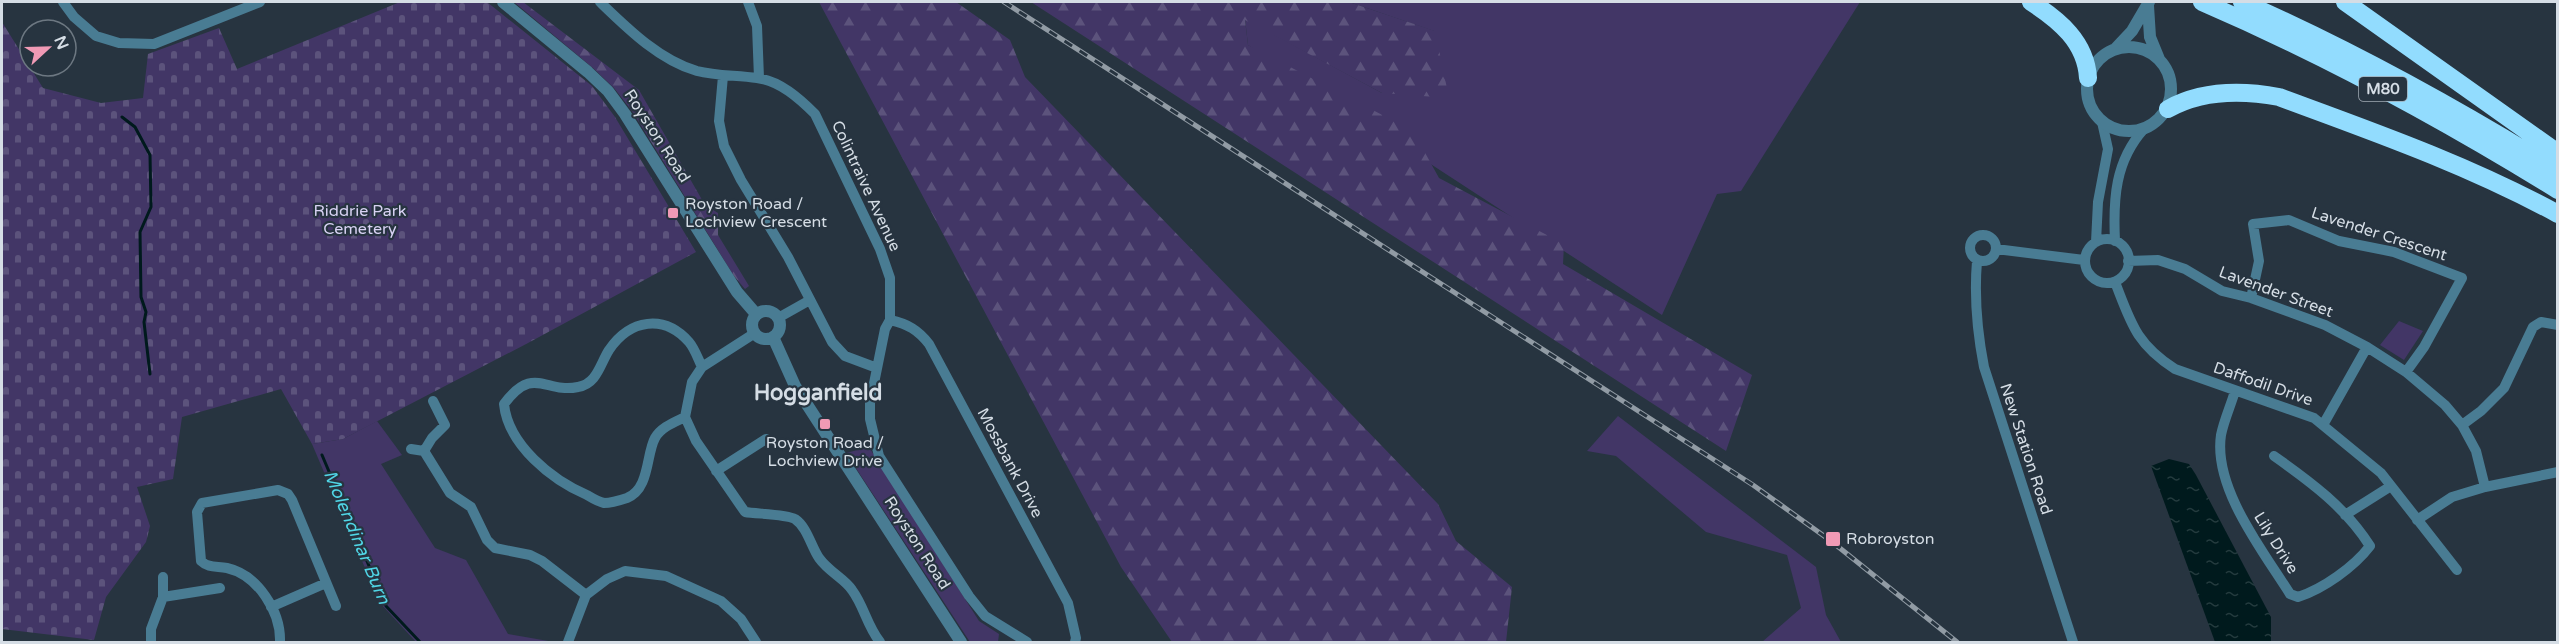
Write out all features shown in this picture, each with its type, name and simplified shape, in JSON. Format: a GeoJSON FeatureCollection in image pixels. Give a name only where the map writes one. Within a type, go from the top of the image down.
{"type":"FeatureCollection","features":[{"type":"Feature","properties":{"kind":"highway"},"geometry":{"type":"LineString","coordinates":[[2031,2],[2053,18],[2081,48],[2087,63],[2088,78]]}},
{"type":"Feature","properties":{"kind":"highway","name":"M80"},"geometry":{"type":"LineString","coordinates":[[2202,2],[2363,78],[2475,139],[2558,190]]}},
{"type":"Feature","properties":{"kind":"highway","name":"M80"},"geometry":{"type":"LineString","coordinates":[[2242,2],[2398,78],[2558,171]]}},
{"type":"Feature","properties":{"kind":"highway"},"geometry":{"type":"LineString","coordinates":[[2345,2],[2558,153]]}},
{"type":"Feature","properties":{"kind":"highway"},"geometry":{"type":"LineString","coordinates":[[2168,109],[2190,99],[2227,93],[2253,93],[2279,98],[2427,152],[2509,188],[2558,214]]}},
{"type":"Feature","properties":{"kind":"street"},"geometry":{"type":"LineString","coordinates":[[63,2],[74,16],[96,36],[119,43],[154,44],[260,2]]}},
{"type":"Feature","properties":{"kind":"street","name":"Royston Road"},"geometry":{"type":"LineString","coordinates":[[503,2],[608,92],[625,114],[737,292],[756,314]]}},
{"type":"Feature","properties":{"kind":"street","name":"Colintraive Avenue"},"geometry":{"type":"LineString","coordinates":[[600,2],[630,31],[666,56],[695,70],[723,76],[759,78],[798,96],[815,114],[880,249],[890,278],[890,320],[885,329],[870,403],[870,419],[879,456],[969,596],[985,616],[1027,642]]}},
{"type":"Feature","properties":{"kind":"street"},"geometry":{"type":"LineString","coordinates":[[748,2],[757,26],[759,78]]}},
{"type":"Feature","properties":{"kind":"street"},"geometry":{"type":"LineString","coordinates":[[2144,129],[2122,131],[2102,122],[2088,102],[2086,90],[2093,66],[2115,49],[2132,31],[2148,3]]}},
{"type":"Feature","properties":{"kind":"street"},"geometry":{"type":"LineString","coordinates":[[2115,241],[2114,214],[2119,172],[2134,139],[2168,109],[2170,81],[2159,60],[2149,30],[2148,3]]}},
{"type":"Feature","properties":{"kind":"street"},"geometry":{"type":"LineString","coordinates":[[2115,49],[2139,48],[2159,60]]}},
{"type":"Feature","properties":{"kind":"street"},"geometry":{"type":"LineString","coordinates":[[723,76],[719,121],[724,146],[758,209],[788,257],[832,342],[845,356],[877,368]]}},
{"type":"Feature","properties":{"kind":"street"},"geometry":{"type":"LineString","coordinates":[[2096,242],[2098,202],[2108,149],[2102,122]]}},
{"type":"Feature","properties":{"kind":"street","name":"Lavender Crescent"},"geometry":{"type":"LineString","coordinates":[[2251,298],[2259,261],[2253,224],[2289,220],[2339,241],[2394,252],[2462,278],[2434,330],[2406,372]]}},
{"type":"Feature","properties":{"kind":"street"},"geometry":{"type":"LineString","coordinates":[[1986,235],[1993,240],[1996,249],[1990,260],[1977,261],[1969,250],[1974,238],[1986,235]]}},
{"type":"Feature","properties":{"kind":"street"},"geometry":{"type":"LineString","coordinates":[[2109,239],[2115,241],[2126,251],[2128,261],[2126,272],[2115,282],[2100,283],[2093,279],[2085,267],[2084,260],[2090,246],[2096,242],[2109,239]]}},
{"type":"Feature","properties":{"kind":"street"},"geometry":{"type":"LineString","coordinates":[[1996,249],[2084,260]]}},
{"type":"Feature","properties":{"kind":"street","name":"Lavender Street"},"geometry":{"type":"LineString","coordinates":[[2128,261],[2158,260],[2185,269],[2222,291],[2251,298],[2325,325],[2367,347],[2406,372],[2445,405],[2462,425],[2476,451],[2485,487]]}},
{"type":"Feature","properties":{"kind":"street","name":"New Station Road"},"geometry":{"type":"LineString","coordinates":[[1977,261],[1974,297],[1984,367],[2073,642]]}},
{"type":"Feature","properties":{"kind":"street","name":"Daffodil Drive"},"geometry":{"type":"LineString","coordinates":[[2115,282],[2138,338],[2156,357],[2175,369],[2314,418],[2323,424],[2381,473],[2457,570]]}},
{"type":"Feature","properties":{"kind":"street"},"geometry":{"type":"LineString","coordinates":[[778,318],[810,300]]}},
{"type":"Feature","properties":{"kind":"street"},"geometry":{"type":"LineString","coordinates":[[770,311],[778,318],[779,330],[773,337],[763,339],[754,333],[752,326],[756,314],[770,311]]}},
{"type":"Feature","properties":{"kind":"street","name":"Mossbank Drive"},"geometry":{"type":"LineString","coordinates":[[890,320],[907,324],[919,332],[929,344],[1068,603],[1075,642]]}},
{"type":"Feature","properties":{"kind":"street"},"geometry":{"type":"LineString","coordinates":[[685,417],[666,427],[655,438],[641,484],[629,498],[604,503],[571,488],[542,469],[506,418],[504,404],[522,386],[535,382],[579,387],[594,380],[609,349],[627,332],[644,322],[664,324],[677,331],[691,344],[702,367]]}},
{"type":"Feature","properties":{"kind":"street"},"geometry":{"type":"LineString","coordinates":[[2462,425],[2481,411],[2504,388],[2533,327],[2541,322],[2558,325]]}},
{"type":"Feature","properties":{"kind":"street"},"geometry":{"type":"LineString","coordinates":[[754,333],[702,367],[692,382],[685,417],[696,441],[745,512],[794,518],[802,526],[818,557],[832,573],[851,587],[862,606],[872,632],[880,642]]}},
{"type":"Feature","properties":{"kind":"street","name":"Royston Road"},"geometry":{"type":"LineString","coordinates":[[773,337],[795,386],[961,642]]}},
{"type":"Feature","properties":{"kind":"street"},"geometry":{"type":"LineString","coordinates":[[2323,424],[2367,347]]}},
{"type":"Feature","properties":{"kind":"street","name":"Lily Drive"},"geometry":{"type":"LineString","coordinates":[[2235,391],[2221,435],[2223,469],[2239,513],[2290,594],[2298,597],[2328,582],[2363,555],[2370,546],[2359,529],[2319,488],[2274,456]]}},
{"type":"Feature","properties":{"kind":"street"},"geometry":{"type":"LineString","coordinates":[[424,451],[432,438],[446,425],[433,402]]}},
{"type":"Feature","properties":{"kind":"street"},"geometry":{"type":"LineString","coordinates":[[716,471],[766,439]]}},
{"type":"Feature","properties":{"kind":"street"},"geometry":{"type":"LineString","coordinates":[[411,449],[424,451],[450,493],[471,507],[487,540],[495,548],[530,555],[542,561],[585,595]]}},
{"type":"Feature","properties":{"kind":"street"},"geometry":{"type":"LineString","coordinates":[[2417,519],[2452,497],[2485,487],[2558,472]]}},
{"type":"Feature","properties":{"kind":"street"},"geometry":{"type":"LineString","coordinates":[[2345,514],[2391,486]]}},
{"type":"Feature","properties":{"kind":"street"},"geometry":{"type":"LineString","coordinates":[[280,642],[278,625],[260,589],[249,578],[227,568],[203,563],[200,558],[197,512],[202,503],[278,490],[285,492],[292,500],[336,606]]}},
{"type":"Feature","properties":{"kind":"street"},"geometry":{"type":"LineString","coordinates":[[568,642],[585,595],[607,579],[625,571],[666,576],[722,601],[741,619],[756,642]]}},
{"type":"Feature","properties":{"kind":"street"},"geometry":{"type":"LineString","coordinates":[[151,642],[151,629],[163,597],[163,577]]}},
{"type":"Feature","properties":{"kind":"street"},"geometry":{"type":"LineString","coordinates":[[271,607],[326,583]]}},
{"type":"Feature","properties":{"kind":"street"},"geometry":{"type":"LineString","coordinates":[[163,597],[220,588]]}},
{"type":"Feature","properties":{"kind":"green space","name":"Riddrie Park Cemetery"},"geometry":{"type":"Polygon","coordinates":[[[400,2],[487,2],[592,86],[615,117],[696,252],[343,439],[312,444],[281,389],[182,417],[173,479],[137,487],[150,526],[146,542],[106,597],[94,640],[2,629],[2,22],[18,48],[18,78],[37,78],[43,88],[101,103],[143,98],[148,54],[219,28],[237,69],[400,2]]]}},
{"type":"Feature","properties":{"kind":"green space"},"geometry":{"type":"Polygon","coordinates":[[[514,2],[523,2],[639,90],[705,205],[718,213],[718,235],[749,286],[745,289],[734,276],[632,111],[614,88],[514,2]]]}},
{"type":"Feature","properties":{"kind":"green space"},"geometry":{"type":"Polygon","coordinates":[[[819,2],[956,2],[1010,40],[1025,77],[1438,504],[1456,541],[1512,587],[1506,642],[1172,642],[1121,567],[819,2]]]}},
{"type":"Feature","properties":{"kind":"green space"},"geometry":{"type":"Polygon","coordinates":[[[1031,2],[1349,2],[1435,31],[1449,98],[1382,93],[1245,20],[1248,45],[1413,131],[1439,178],[1564,244],[1563,264],[1752,375],[1726,451],[1031,2]]]}},
{"type":"Feature","properties":{"kind":"green space"},"geometry":{"type":"Polygon","coordinates":[[[1349,2],[1860,2],[1741,191],[1717,194],[1662,315],[1248,45],[1245,19],[1382,93],[1434,31],[1349,2]]]}},
{"type":"Feature","properties":{"kind":"green space"},"geometry":{"type":"Polygon","coordinates":[[[2399,321],[2423,331],[2404,360],[2380,345],[2399,321]]]}},
{"type":"Feature","properties":{"kind":"green space"},"geometry":{"type":"Polygon","coordinates":[[[1618,416],[1816,567],[1826,615],[1841,642],[1762,642],[1801,608],[1787,555],[1706,532],[1616,456],[1587,451],[1618,416]]]}},
{"type":"Feature","properties":{"kind":"green space"},"geometry":{"type":"Polygon","coordinates":[[[377,421],[402,455],[381,464],[435,548],[466,560],[508,634],[554,642],[416,642],[380,603],[312,444],[343,439],[377,421]]]}},
{"type":"Feature","properties":{"kind":"green space"},"geometry":{"type":"Polygon","coordinates":[[[869,447],[979,621],[999,634],[998,642],[970,642],[846,453],[869,447]]]}},
{"type":"Feature","properties":{"kind":"water"},"geometry":{"type":"Polygon","coordinates":[[[2169,459],[2189,464],[2196,475],[2271,617],[2271,642],[2215,642],[2151,466],[2169,459]]]}},
{"type":"Feature","properties":{"kind":"waterway","name":"Molendinar Burn"},"geometry":{"type":"LineString","coordinates":[[122,117],[135,127],[150,155],[151,207],[140,232],[141,297],[146,312],[144,322],[150,374]]}},
{"type":"Feature","properties":{"kind":"waterway","name":"Molendinar Burn"},"geometry":{"type":"LineString","coordinates":[[322,455],[386,606],[420,642]]}},
{"type":"Feature","properties":{"kind":"railway"},"geometry":{"type":"LineString","coordinates":[[1004,2],[1753,485],[1831,541],[1957,642]]}},
{"type":"Feature","properties":{"kind":"place","name":"Royston Road / Lochview Crescent"},"geometry":{"type":"Point","coordinates":[673,213]}},
{"type":"Feature","properties":{"kind":"place","name":"Royston Road / Lochview Drive"},"geometry":{"type":"Point","coordinates":[825,424]}},
{"type":"Feature","properties":{"kind":"place","name":"Robroyston"},"geometry":{"type":"Point","coordinates":[1833,539]}},
{"type":"Feature","properties":{"kind":"district","name":"Hogganfield"},"geometry":{"type":"Point","coordinates":[818,393]}}]}
